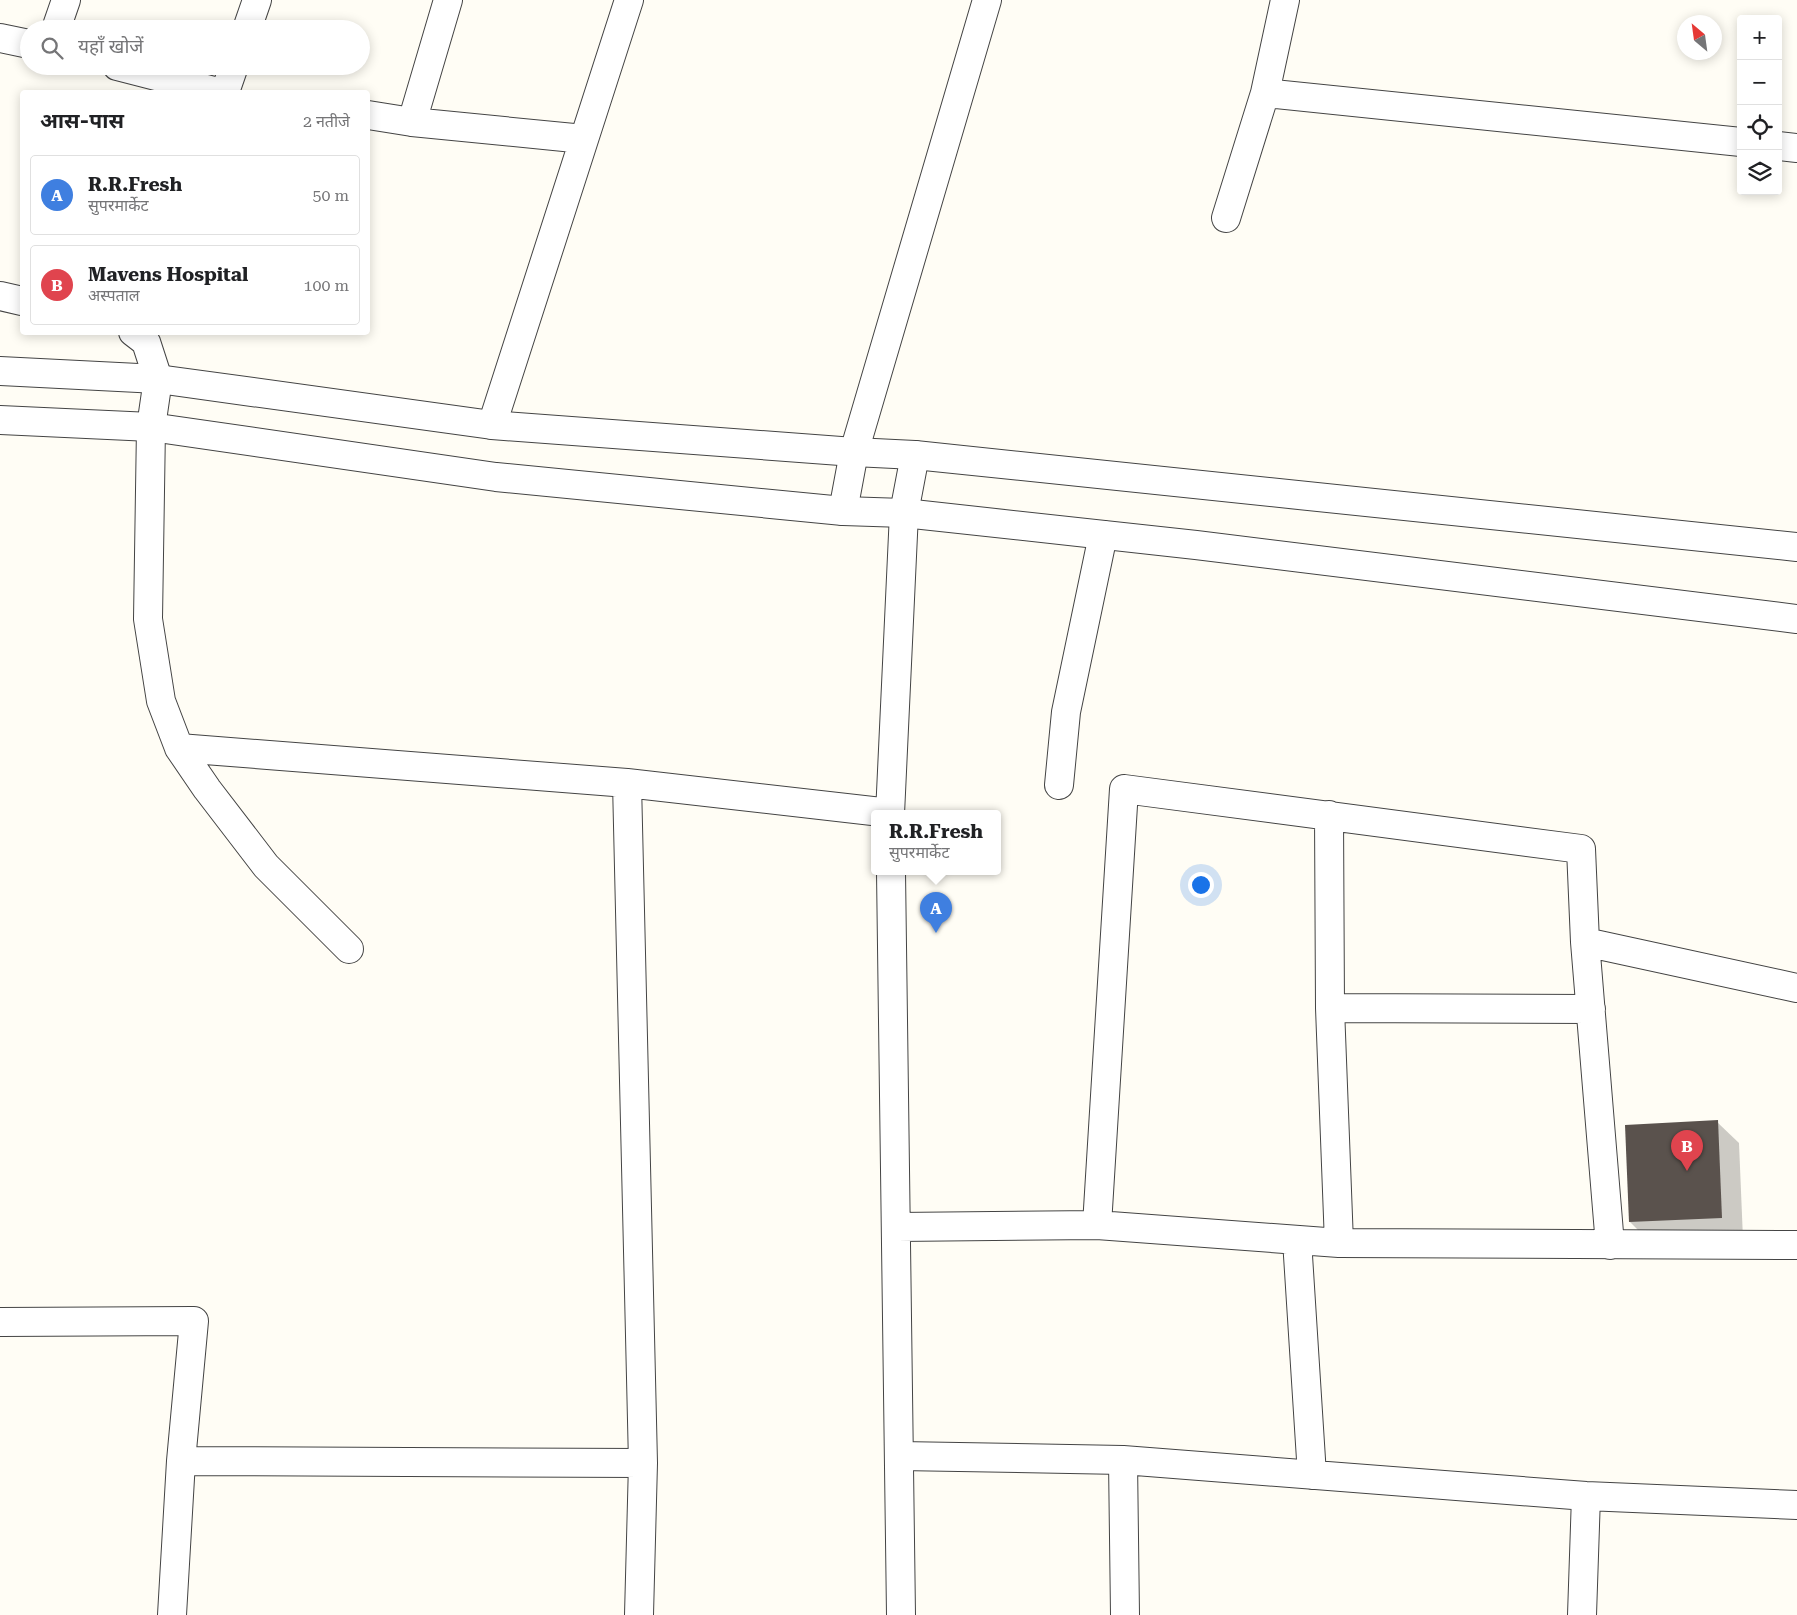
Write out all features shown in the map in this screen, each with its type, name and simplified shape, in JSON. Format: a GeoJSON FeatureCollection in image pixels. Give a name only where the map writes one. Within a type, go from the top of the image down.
{"type":"FeatureCollection","features":[{"type":"Feature","properties":{"kind":"street"},"geometry":{"type":"LineString","coordinates":[[59,20],[66,0]]}},
{"type":"Feature","properties":{"kind":"street"},"geometry":{"type":"LineString","coordinates":[[250,20],[257,0]]}},
{"type":"Feature","properties":{"kind":"street"},"geometry":{"type":"LineString","coordinates":[[412,122],[448,0]]}},
{"type":"Feature","properties":{"kind":"street"},"geometry":{"type":"LineString","coordinates":[[492,425],[629,0]]}},
{"type":"Feature","properties":{"kind":"street"},"geometry":{"type":"LineString","coordinates":[[843,511],[854,452],[987,0]]}},
{"type":"Feature","properties":{"kind":"street"},"geometry":{"type":"LineString","coordinates":[[1226,218],[1266,93],[1285,0]]}},
{"type":"Feature","properties":{"kind":"street"},"geometry":{"type":"LineString","coordinates":[[0,38],[20,42]]}},
{"type":"Feature","properties":{"kind":"street"},"geometry":{"type":"LineString","coordinates":[[152,75],[210,90]]}},
{"type":"Feature","properties":{"kind":"street"},"geometry":{"type":"LineString","coordinates":[[226,90],[231,75]]}},
{"type":"Feature","properties":{"kind":"street"},"geometry":{"type":"LineString","coordinates":[[1266,93],[1737,142]]}},
{"type":"Feature","properties":{"kind":"street"},"geometry":{"type":"LineString","coordinates":[[370,115],[412,122],[584,139]]}},
{"type":"Feature","properties":{"kind":"street"},"geometry":{"type":"LineString","coordinates":[[1782,146],[1797,148]]}},
{"type":"Feature","properties":{"kind":"street"},"geometry":{"type":"LineString","coordinates":[[0,296],[20,301]]}},
{"type":"Feature","properties":{"kind":"street"},"geometry":{"type":"LineString","coordinates":[[137,335],[146,342],[158,379],[151,427],[148,619],[161,701],[179,748],[207,790],[266,866],[349,949]]}},
{"type":"Feature","properties":{"kind":"street"},"geometry":{"type":"LineString","coordinates":[[0,371],[158,379],[492,425],[915,455],[1797,547]]}},
{"type":"Feature","properties":{"kind":"street"},"geometry":{"type":"LineString","coordinates":[[0,420],[151,427],[496,477],[843,511],[904,513],[1196,545],[1797,620]]}},
{"type":"Feature","properties":{"kind":"street"},"geometry":{"type":"LineString","coordinates":[[890,810],[904,513],[915,455]]}},
{"type":"Feature","properties":{"kind":"street"},"geometry":{"type":"LineString","coordinates":[[1059,784],[1066,712],[1103,535]]}},
{"type":"Feature","properties":{"kind":"street"},"geometry":{"type":"LineString","coordinates":[[179,748],[627,783],[871,812]]}},
{"type":"Feature","properties":{"kind":"street"},"geometry":{"type":"LineString","coordinates":[[627,783],[643,1463],[639,1615]]}},
{"type":"Feature","properties":{"kind":"street"},"geometry":{"type":"LineString","coordinates":[[1096,1226],[1124,789],[1581,849],[1585,942],[1610,1246]]}},
{"type":"Feature","properties":{"kind":"street"},"geometry":{"type":"LineString","coordinates":[[1329,815],[1330,1008],[1338,1243]]}},
{"type":"Feature","properties":{"kind":"street"},"geometry":{"type":"LineString","coordinates":[[891,875],[901,1615]]}},
{"type":"Feature","properties":{"kind":"street"},"geometry":{"type":"LineString","coordinates":[[1585,942],[1797,988]]}},
{"type":"Feature","properties":{"kind":"street"},"geometry":{"type":"LineString","coordinates":[[1330,1008],[1591,1009]]}},
{"type":"Feature","properties":{"kind":"street"},"geometry":{"type":"LineString","coordinates":[[897,1227],[1096,1226],[1338,1243],[1797,1246]]}},
{"type":"Feature","properties":{"kind":"street"},"geometry":{"type":"LineString","coordinates":[[1297,1240],[1312,1475]]}},
{"type":"Feature","properties":{"kind":"street"},"geometry":{"type":"LineString","coordinates":[[0,1322],[194,1321],[181,1461],[172,1615]]}},
{"type":"Feature","properties":{"kind":"street"},"geometry":{"type":"LineString","coordinates":[[900,1456],[1122,1460],[1586,1496],[1797,1505]]}},
{"type":"Feature","properties":{"kind":"street"},"geometry":{"type":"LineString","coordinates":[[1122,1460],[1126,1615]]}},
{"type":"Feature","properties":{"kind":"street"},"geometry":{"type":"LineString","coordinates":[[181,1461],[643,1463]]}},
{"type":"Feature","properties":{"kind":"street"},"geometry":{"type":"LineString","coordinates":[[1582,1615],[1586,1496]]}},
{"type":"Feature","properties":{"kind":"building"},"geometry":{"type":"Polygon","coordinates":[[[1718,1120],[1722,1218],[1629,1222],[1625,1125],[1718,1120]]]}},
{"type":"Feature","properties":{"kind":"place","name":"R.R.Fresh"},"geometry":{"type":"Point","coordinates":[936,933]}},
{"type":"Feature","properties":{"kind":"place","name":"Mavens Hospital"},"geometry":{"type":"Point","coordinates":[1687,1171]}}]}
